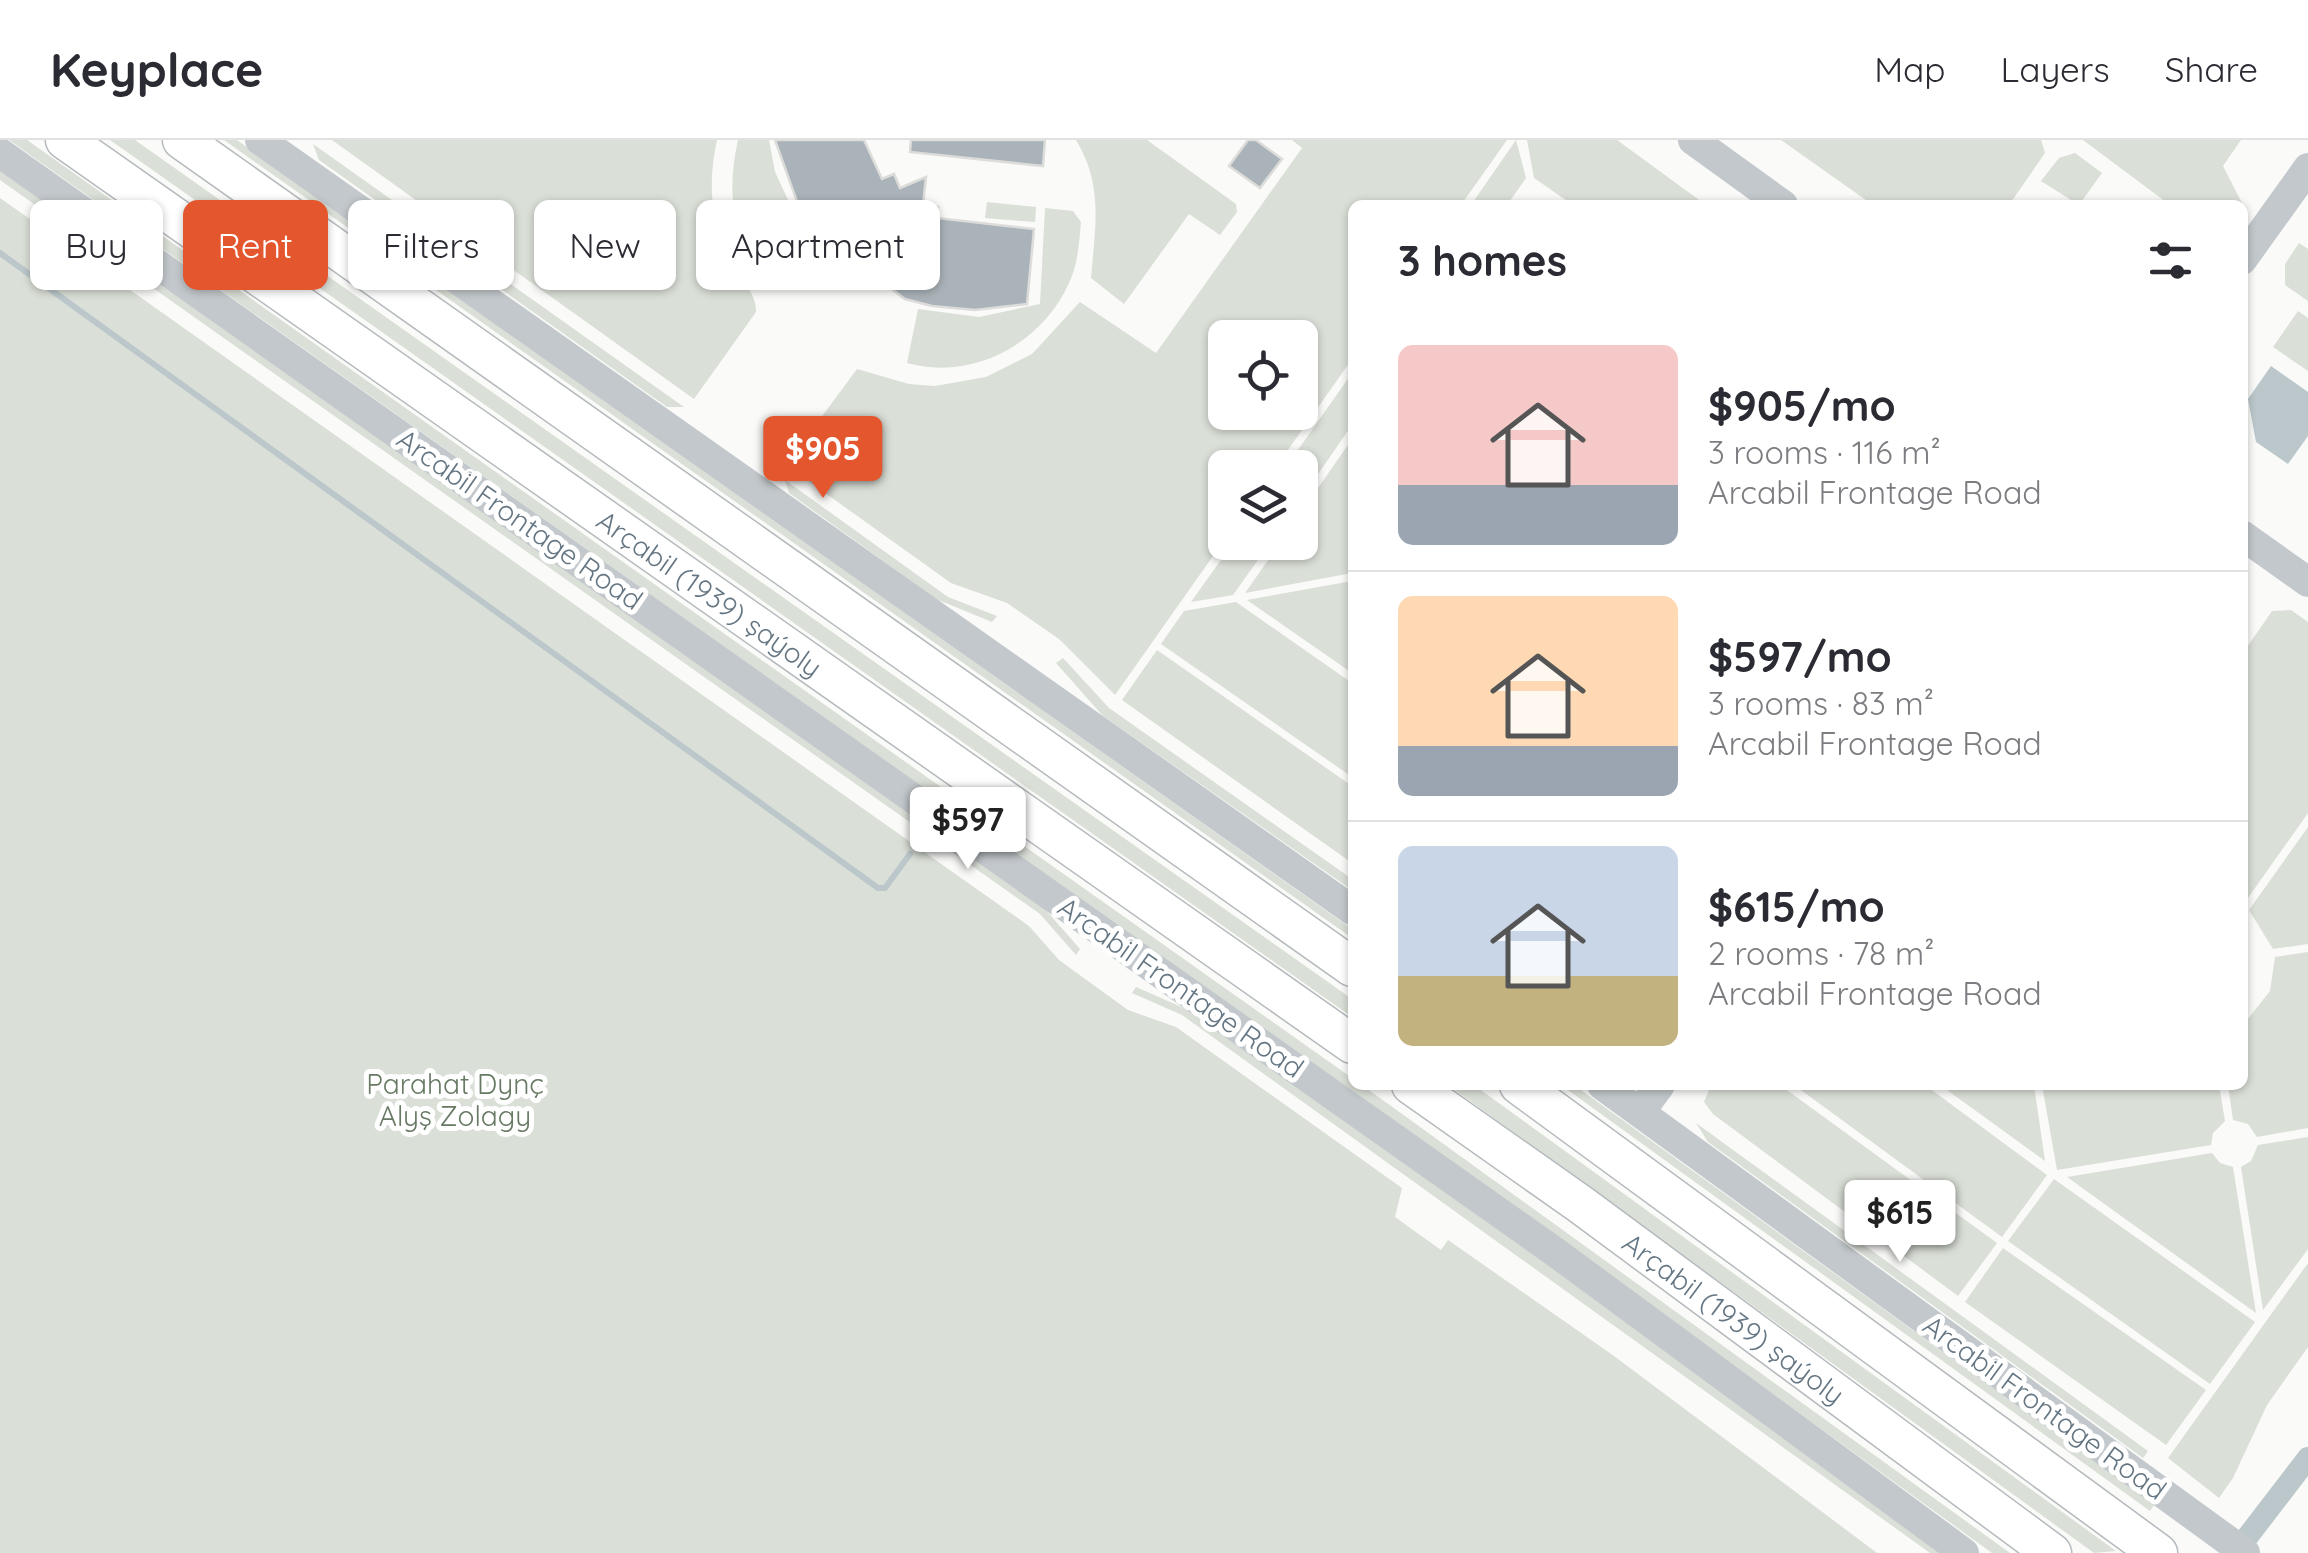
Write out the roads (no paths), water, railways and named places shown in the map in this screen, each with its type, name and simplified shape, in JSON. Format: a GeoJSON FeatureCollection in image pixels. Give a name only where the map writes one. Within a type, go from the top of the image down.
{"type":"FeatureCollection","features":[{"type":"Feature","properties":{"kind":"main road","name":"Arçabil (1939) şaýoly"},"geometry":{"type":"LineString","coordinates":[[65,140],[1348,1041]]}},
{"type":"Feature","properties":{"kind":"main road"},"geometry":{"type":"LineString","coordinates":[[182,140],[1348,964]]}},
{"type":"Feature","properties":{"kind":"main road","name":"Arçabil (1939) şaýoly"},"geometry":{"type":"LineString","coordinates":[[1418,1090],[1580,1204],[2052,1553]]}},
{"type":"Feature","properties":{"kind":"main road"},"geometry":{"type":"LineString","coordinates":[[1526,1090],[2145,1544]]}},
{"type":"Feature","properties":{"kind":"street"},"geometry":{"type":"LineString","coordinates":[[260,140],[1348,907]]}},
{"type":"Feature","properties":{"kind":"street"},"geometry":{"type":"LineString","coordinates":[[1693,140],[1776,200]]}},
{"type":"Feature","properties":{"kind":"street","name":"Arcabil Frontage Road"},"geometry":{"type":"LineString","coordinates":[[0,152],[1523,1229],[1964,1553]]}},
{"type":"Feature","properties":{"kind":"street"},"geometry":{"type":"LineString","coordinates":[[2248,252],[2308,168]]}},
{"type":"Feature","properties":{"kind":"street"},"geometry":{"type":"LineString","coordinates":[[2248,539],[2308,582]]}},
{"type":"Feature","properties":{"kind":"street","name":"Arcabil Frontage Road"},"geometry":{"type":"LineString","coordinates":[[1609,1090],[2246,1553]]}},
{"type":"Feature","properties":{"kind":"street"},"geometry":{"type":"LineString","coordinates":[[1640,1112],[1656,1090]]}},
{"type":"Feature","properties":{"kind":"waterway"},"geometry":{"type":"LineString","coordinates":[[0,253],[878,888],[885,888],[910,854]]}},
{"type":"Feature","properties":{"kind":"waterway"},"geometry":{"type":"LineString","coordinates":[[2235,1553],[2308,1458]]}},
{"type":"Feature","properties":{"kind":"park label","name":"Parahat Dynç Alyş Zolagy"},"geometry":{"type":"Point","coordinates":[455,1099]}}]}
